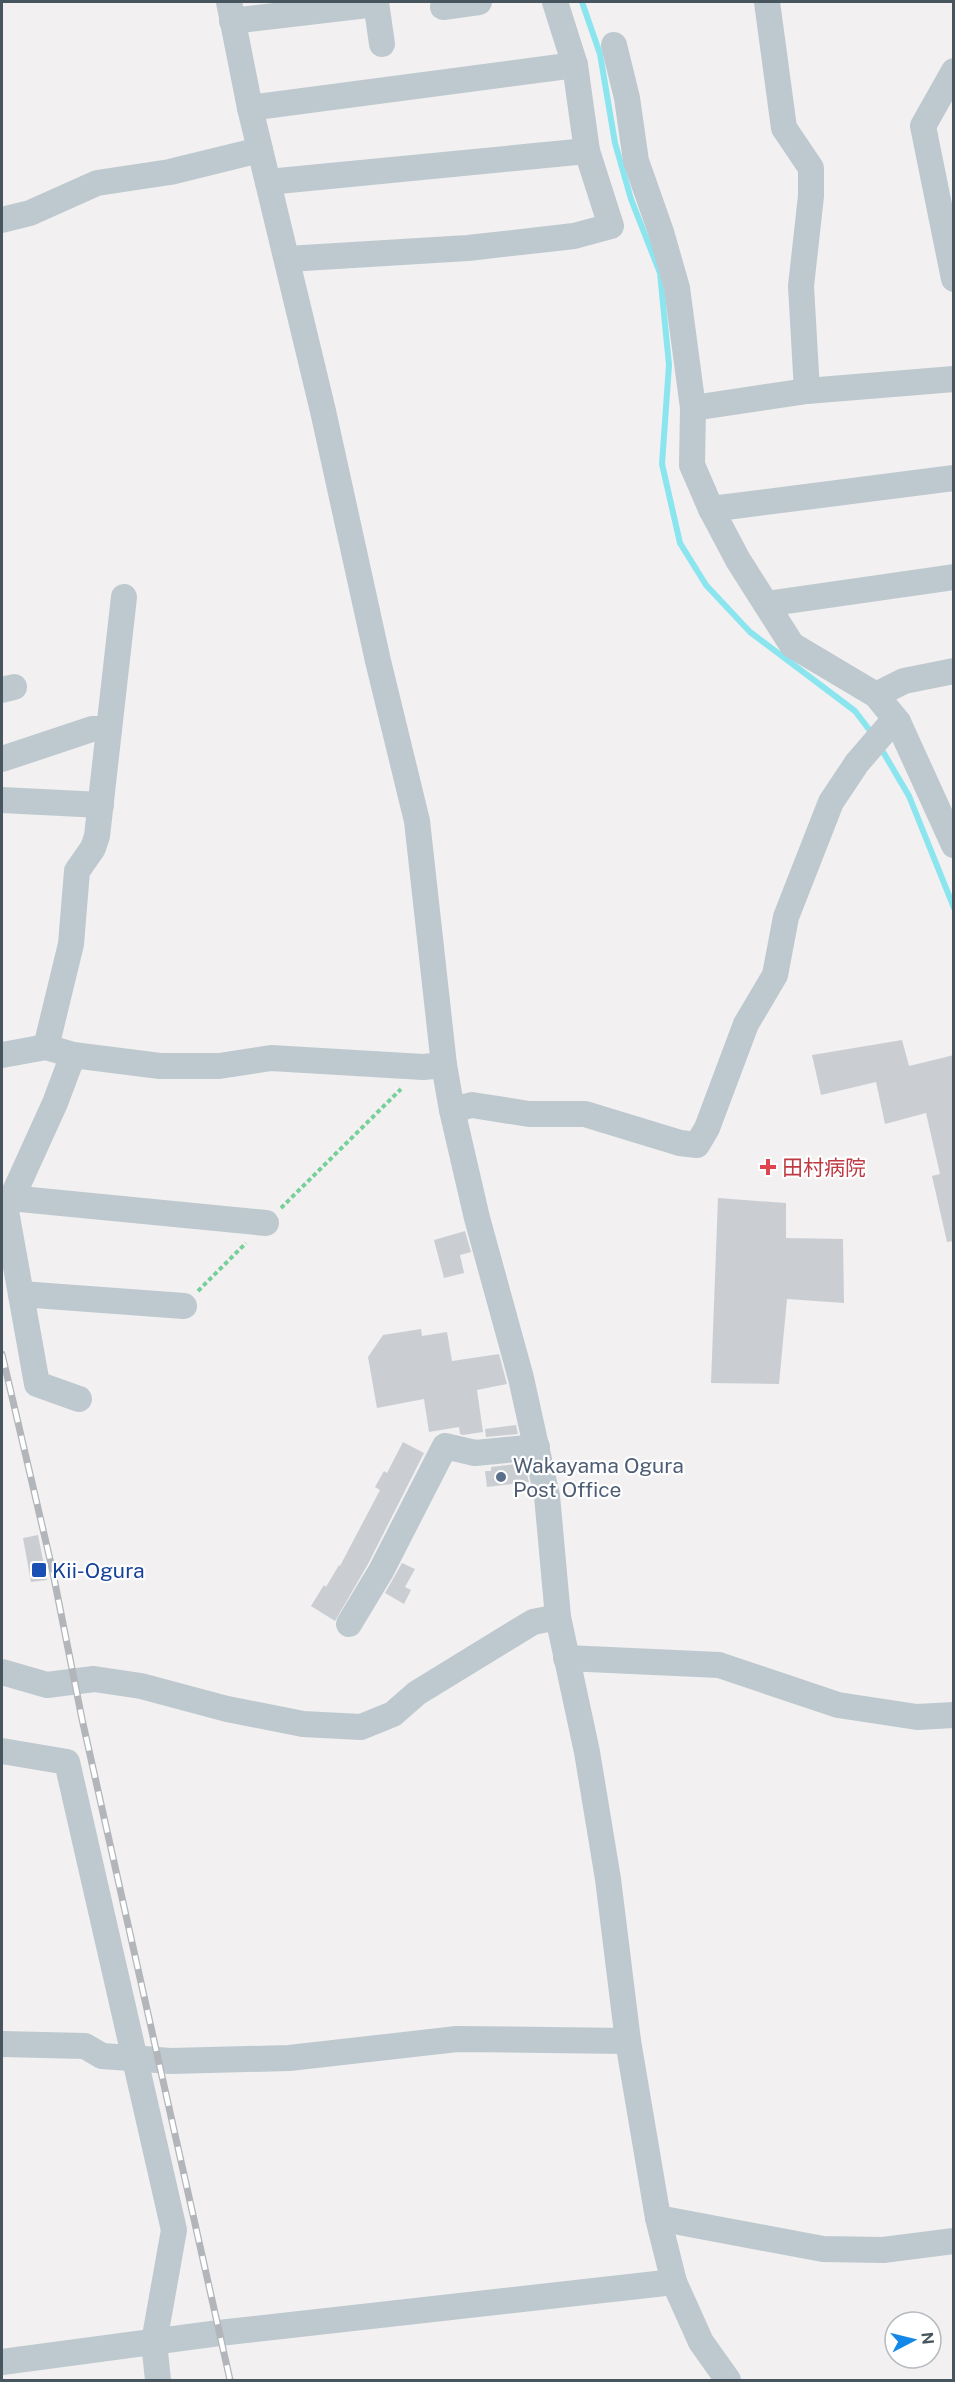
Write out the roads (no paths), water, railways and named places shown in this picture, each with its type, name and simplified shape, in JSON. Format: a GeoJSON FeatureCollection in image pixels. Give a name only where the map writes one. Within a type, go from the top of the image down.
{"type":"FeatureCollection","features":[{"type":"Feature","properties":{"kind":"street"},"geometry":{"type":"LineString","coordinates":[[443,7],[479,2]]}},
{"type":"Feature","properties":{"kind":"street"},"geometry":{"type":"LineString","coordinates":[[287,260],[480,247],[574,236],[611,226],[587,151],[575,65],[555,2]]}},
{"type":"Feature","properties":{"kind":"street"},"geometry":{"type":"LineString","coordinates":[[767,2],[784,128],[812,168],[801,286],[807,391]]}},
{"type":"Feature","properties":{"kind":"street"},"geometry":{"type":"LineString","coordinates":[[381,44],[376,3],[231,11],[250,108],[417,821],[431,937],[433,1066],[452,1110],[477,1218],[521,1378],[547,1496],[558,1617],[587,1752],[606,1867],[628,2041],[658,2218],[674,2282],[701,2342],[728,2380]]}},
{"type":"Feature","properties":{"kind":"street"},"geometry":{"type":"LineString","coordinates":[[614,45],[627,98],[636,161],[661,232],[677,288],[693,408],[692,465],[738,560],[792,645],[876,695],[954,845]]}},
{"type":"Feature","properties":{"kind":"street"},"geometry":{"type":"LineString","coordinates":[[250,108],[575,65]]}},
{"type":"Feature","properties":{"kind":"street"},"geometry":{"type":"LineString","coordinates":[[954,71],[923,126],[954,279]]}},
{"type":"Feature","properties":{"kind":"street"},"geometry":{"type":"LineString","coordinates":[[2,220],[30,213],[97,183],[170,172],[260,150]]}},
{"type":"Feature","properties":{"kind":"street"},"geometry":{"type":"LineString","coordinates":[[268,182],[587,151]]}},
{"type":"Feature","properties":{"kind":"street"},"geometry":{"type":"LineString","coordinates":[[693,408],[807,391],[954,379]]}},
{"type":"Feature","properties":{"kind":"street"},"geometry":{"type":"LineString","coordinates":[[711,508],[954,478]]}},
{"type":"Feature","properties":{"kind":"street"},"geometry":{"type":"LineString","coordinates":[[766,604],[954,577]]}},
{"type":"Feature","properties":{"kind":"street"},"geometry":{"type":"LineString","coordinates":[[46,1047],[71,944],[77,871],[95,844],[124,597]]}},
{"type":"Feature","properties":{"kind":"street"},"geometry":{"type":"LineString","coordinates":[[876,695],[904,681],[954,671]]}},
{"type":"Feature","properties":{"kind":"street"},"geometry":{"type":"LineString","coordinates":[[452,1110],[472,1105],[529,1114],[585,1114],[680,1143],[697,1145],[707,1128],[746,1024],[775,975],[786,917],[831,802],[857,763],[893,725]]}},
{"type":"Feature","properties":{"kind":"street"},"geometry":{"type":"LineString","coordinates":[[2,759],[92,729],[110,729]]}},
{"type":"Feature","properties":{"kind":"street"},"geometry":{"type":"LineString","coordinates":[[2,800],[101,805]]}},
{"type":"Feature","properties":{"kind":"street"},"geometry":{"type":"LineString","coordinates":[[2,1055],[46,1047],[73,1055],[160,1066],[219,1066],[271,1058],[433,1066]]}},
{"type":"Feature","properties":{"kind":"street"},"geometry":{"type":"LineString","coordinates":[[73,1055],[55,1103],[6,1211],[37,1384],[79,1399]]}},
{"type":"Feature","properties":{"kind":"street"},"geometry":{"type":"LineString","coordinates":[[10,1198],[266,1223]]}},
{"type":"Feature","properties":{"kind":"street"},"geometry":{"type":"LineString","coordinates":[[21,1294],[184,1306]]}},
{"type":"Feature","properties":{"kind":"street"},"geometry":{"type":"LineString","coordinates":[[349,1624],[381,1571],[446,1446],[475,1453],[537,1447]]}},
{"type":"Feature","properties":{"kind":"street"},"geometry":{"type":"LineString","coordinates":[[2,1672],[47,1685],[94,1679],[141,1686],[227,1709],[303,1724],[361,1727],[393,1714],[417,1693],[533,1622],[558,1617]]}},
{"type":"Feature","properties":{"kind":"street"},"geometry":{"type":"LineString","coordinates":[[566,1658],[719,1665],[837,1705],[917,1717],[954,1715]]}},
{"type":"Feature","properties":{"kind":"street"},"geometry":{"type":"LineString","coordinates":[[2,1751],[67,1762],[174,2230],[154,2342],[158,2380]]}},
{"type":"Feature","properties":{"kind":"street"},"geometry":{"type":"LineString","coordinates":[[2,2044],[84,2046],[102,2056],[171,2061],[289,2058],[457,2039],[628,2041]]}},
{"type":"Feature","properties":{"kind":"street"},"geometry":{"type":"LineString","coordinates":[[658,2218],[823,2249],[883,2250],[954,2241]]}},
{"type":"Feature","properties":{"kind":"street"},"geometry":{"type":"LineString","coordinates":[[2,2362],[219,2333],[674,2282]]}},
{"type":"Feature","properties":{"kind":"waterway"},"geometry":{"type":"LineString","coordinates":[[582,2],[600,54],[615,143],[631,199],[660,273],[669,365],[662,464],[680,543],[706,585],[750,632],[855,711],[874,736]]}},
{"type":"Feature","properties":{"kind":"waterway"},"geometry":{"type":"LineString","coordinates":[[879,745],[909,796],[954,908]]}},
{"type":"Feature","properties":{"kind":"railway"},"geometry":{"type":"LineString","coordinates":[[2,1354],[52,1568],[82,1719],[230,2380]]}},
{"type":"Feature","properties":{"kind":"place","name":"田村病院"},"geometry":{"type":"Point","coordinates":[768,1167]}},
{"type":"Feature","properties":{"kind":"place","name":"Wakayama Ogura Post Office"},"geometry":{"type":"Point","coordinates":[501,1477]}},
{"type":"Feature","properties":{"kind":"place","name":"Kii-Ogura"},"geometry":{"type":"Point","coordinates":[39,1570]}}]}
